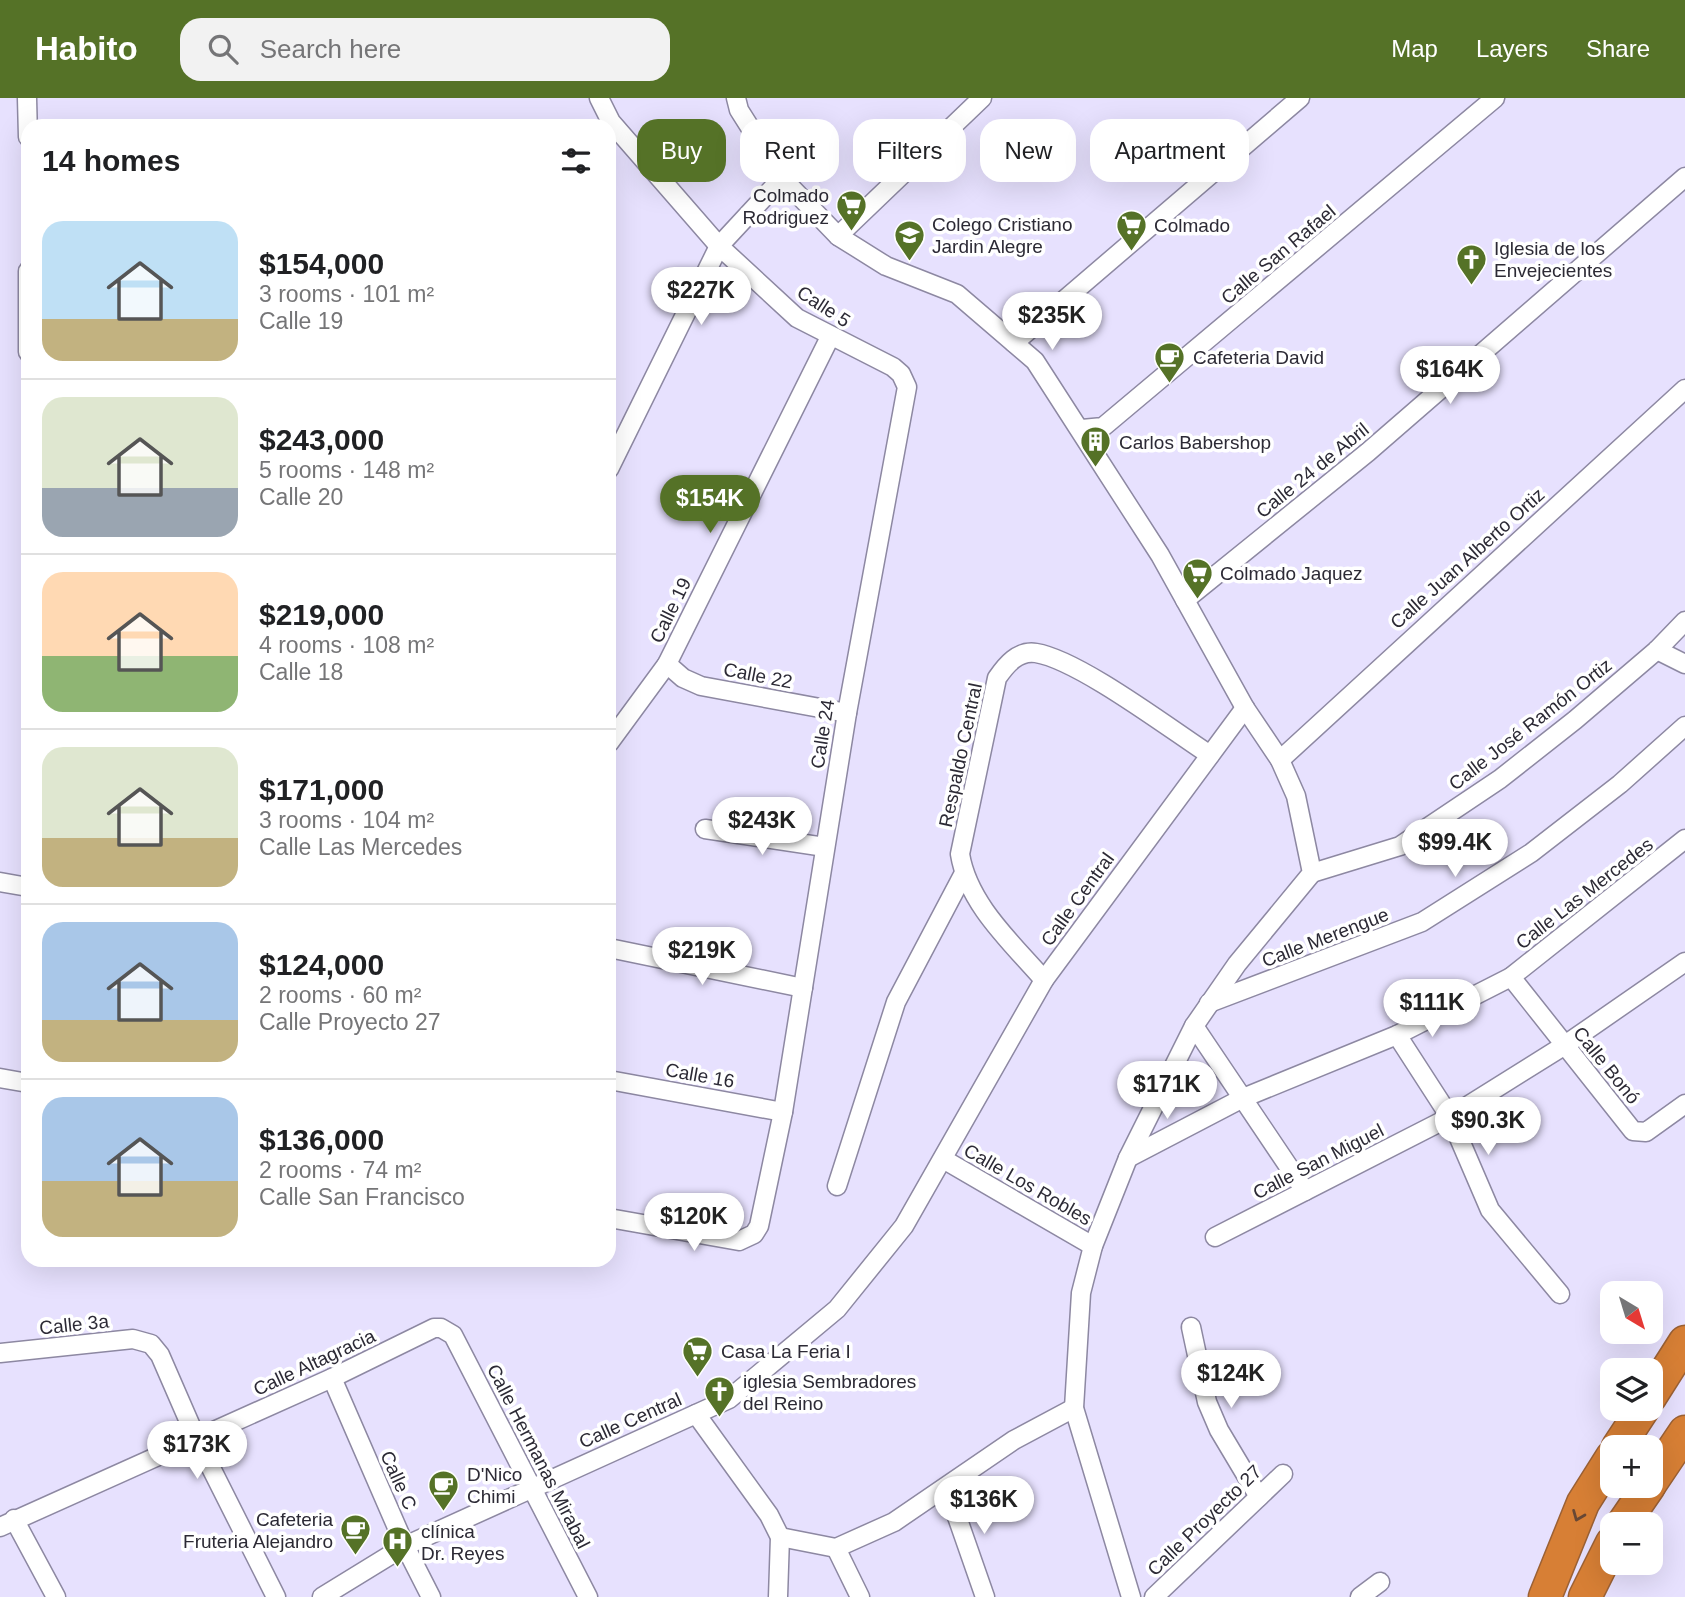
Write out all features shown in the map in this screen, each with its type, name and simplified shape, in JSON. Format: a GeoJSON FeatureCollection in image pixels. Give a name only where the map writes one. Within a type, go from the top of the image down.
{"type":"FeatureCollection","features":[{"type":"Feature","properties":{"kind":"highway"},"geometry":{"type":"LineString","coordinates":[[1663,1376],[1685,1342]]}},
{"type":"Feature","properties":{"kind":"highway"},"geometry":{"type":"LineString","coordinates":[[1663,1465],[1685,1432]]}},
{"type":"Feature","properties":{"kind":"highway"},"geometry":{"type":"LineString","coordinates":[[1545,1597],[1583,1503],[1600,1476]]}},
{"type":"Feature","properties":{"kind":"highway"},"geometry":{"type":"LineString","coordinates":[[1585,1597],[1600,1567]]}},
{"type":"Feature","properties":{"kind":"street"},"geometry":{"type":"LineString","coordinates":[[27,98],[28,119]]}},
{"type":"Feature","properties":{"kind":"street","name":"Calle 5"},"geometry":{"type":"LineString","coordinates":[[599,98],[608,119]]}},
{"type":"Feature","properties":{"kind":"street"},"geometry":{"type":"LineString","coordinates":[[736,98],[745,119]]}},
{"type":"Feature","properties":{"kind":"street"},"geometry":{"type":"LineString","coordinates":[[838,236],[982,98]]}},
{"type":"Feature","properties":{"kind":"street"},"geometry":{"type":"LineString","coordinates":[[1014,343],[1300,98]]}},
{"type":"Feature","properties":{"kind":"street","name":"Calle San Rafael"},"geometry":{"type":"LineString","coordinates":[[1082,429],[1103,427],[1495,98]]}},
{"type":"Feature","properties":{"kind":"street","name":"Calle 5"},"geometry":{"type":"LineString","coordinates":[[616,132],[719,246],[797,318],[901,374]]}},
{"type":"Feature","properties":{"kind":"street","name":"Calle 24 de Abril"},"geometry":{"type":"LineString","coordinates":[[1185,600],[1368,452],[1685,177]]}},
{"type":"Feature","properties":{"kind":"street"},"geometry":{"type":"LineString","coordinates":[[616,455],[719,246],[778,182]]}},
{"type":"Feature","properties":{"kind":"street"},"geometry":{"type":"LineString","coordinates":[[786,182],[838,236],[886,266],[957,294],[1035,361],[1082,429],[1185,600],[1245,708],[1280,760],[1296,796],[1312,873],[1209,1003],[1194,1026],[1128,1158],[1093,1246],[1081,1293],[1074,1408],[1131,1597]]}},
{"type":"Feature","properties":{"kind":"street","name":"Calle 19"},"geometry":{"type":"LineString","coordinates":[[616,733],[667,664],[830,337]]}},
{"type":"Feature","properties":{"kind":"street","name":"Calle 24"},"geometry":{"type":"LineString","coordinates":[[616,1219],[739,1241],[754,1234],[759,1226],[783,1112],[847,713],[905,406],[907,387],[901,374]]}},
{"type":"Feature","properties":{"kind":"street","name":"Calle Juan Alberto Ortiz"},"geometry":{"type":"LineString","coordinates":[[1280,760],[1685,388]]}},
{"type":"Feature","properties":{"kind":"street","name":"Calle José Ramón Ortiz"},"geometry":{"type":"LineString","coordinates":[[1312,873],[1400,846],[1500,779],[1657,650],[1685,621]]}},
{"type":"Feature","properties":{"kind":"street"},"geometry":{"type":"LineString","coordinates":[[1657,650],[1685,664]]}},
{"type":"Feature","properties":{"kind":"street","name":"Respaldo Central"},"geometry":{"type":"LineString","coordinates":[[963,875],[960,854],[997,678],[1007,663],[1018,655],[1035,652],[1074,667],[1210,755]]}},
{"type":"Feature","properties":{"kind":"street","name":"Calle 22"},"geometry":{"type":"LineString","coordinates":[[667,664],[683,678],[701,685],[847,713]]}},
{"type":"Feature","properties":{"kind":"street","name":"Calle Central"},"geometry":{"type":"LineString","coordinates":[[322,1597],[405,1546],[729,1399],[837,1309],[904,1226],[1044,981],[1245,708]]}},
{"type":"Feature","properties":{"kind":"street","name":"Calle Merengue"},"geometry":{"type":"LineString","coordinates":[[1209,1003],[1422,922],[1531,853],[1620,784],[1685,726]]}},
{"type":"Feature","properties":{"kind":"street"},"geometry":{"type":"LineString","coordinates":[[705,829],[825,847]]}},
{"type":"Feature","properties":{"kind":"street","name":"Calle Las Mercedes"},"geometry":{"type":"LineString","coordinates":[[1128,1158],[1243,1098],[1397,1035],[1511,977],[1685,839]]}},
{"type":"Feature","properties":{"kind":"street"},"geometry":{"type":"LineString","coordinates":[[963,875],[985,912],[1044,981]]}},
{"type":"Feature","properties":{"kind":"street"},"geometry":{"type":"LineString","coordinates":[[836,1186],[897,1002],[963,875]]}},
{"type":"Feature","properties":{"kind":"street"},"geometry":{"type":"LineString","coordinates":[[0,882],[21,886]]}},
{"type":"Feature","properties":{"kind":"street"},"geometry":{"type":"LineString","coordinates":[[616,949],[803,988]]}},
{"type":"Feature","properties":{"kind":"street","name":"Calle San Miguel"},"geometry":{"type":"LineString","coordinates":[[1215,1237],[1450,1117],[1565,1045],[1685,962]]}},
{"type":"Feature","properties":{"kind":"street","name":"Calle Bonó"},"geometry":{"type":"LineString","coordinates":[[1511,977],[1633,1131],[1646,1132],[1685,1104]]}},
{"type":"Feature","properties":{"kind":"street"},"geometry":{"type":"LineString","coordinates":[[1194,1026],[1305,1191]]}},
{"type":"Feature","properties":{"kind":"street"},"geometry":{"type":"LineString","coordinates":[[1397,1035],[1450,1117],[1490,1210],[1560,1294]]}},
{"type":"Feature","properties":{"kind":"street"},"geometry":{"type":"LineString","coordinates":[[0,1078],[21,1082]]}},
{"type":"Feature","properties":{"kind":"street","name":"Calle 16"},"geometry":{"type":"LineString","coordinates":[[616,1081],[783,1112]]}},
{"type":"Feature","properties":{"kind":"street","name":"Calle Los Robles"},"geometry":{"type":"LineString","coordinates":[[943,1159],[1093,1246]]}},
{"type":"Feature","properties":{"kind":"street"},"geometry":{"type":"LineString","coordinates":[[1191,1327],[1207,1402],[1219,1430],[1259,1497]]}},
{"type":"Feature","properties":{"kind":"street","name":"Calle Altagracia"},"geometry":{"type":"LineString","coordinates":[[7,1523],[197,1440],[434,1328],[441,1328],[453,1335]]}},
{"type":"Feature","properties":{"kind":"street","name":"Calle Hermanas Mirabal"},"geometry":{"type":"LineString","coordinates":[[453,1335],[581,1594]]}},
{"type":"Feature","properties":{"kind":"street","name":"Calle 3a"},"geometry":{"type":"LineString","coordinates":[[0,1353],[133,1339],[151,1344],[160,1355],[197,1440]]}},
{"type":"Feature","properties":{"kind":"street","name":"Calle C"},"geometry":{"type":"LineString","coordinates":[[332,1378],[405,1546],[431,1597]]}},
{"type":"Feature","properties":{"kind":"street"},"geometry":{"type":"LineString","coordinates":[[780,1537],[836,1548],[894,1522],[1014,1440],[1074,1408]]}},
{"type":"Feature","properties":{"kind":"street"},"geometry":{"type":"LineString","coordinates":[[696,1414],[769,1515],[780,1537],[778,1597]]}},
{"type":"Feature","properties":{"kind":"street"},"geometry":{"type":"LineString","coordinates":[[197,1440],[276,1597]]}},
{"type":"Feature","properties":{"kind":"street","name":"Calle Proyecto 27"},"geometry":{"type":"LineString","coordinates":[[1154,1597],[1283,1474]]}},
{"type":"Feature","properties":{"kind":"street"},"geometry":{"type":"LineString","coordinates":[[947,1488],[985,1597]]}},
{"type":"Feature","properties":{"kind":"street"},"geometry":{"type":"LineString","coordinates":[[7,1523],[56,1597]]}},
{"type":"Feature","properties":{"kind":"street"},"geometry":{"type":"LineString","coordinates":[[836,1548],[860,1597]]}},
{"type":"Feature","properties":{"kind":"street"},"geometry":{"type":"LineString","coordinates":[[1360,1597],[1380,1582]]}},
{"type":"Feature","properties":{"kind":"place","name":"Colmado Rodriguez"},"geometry":{"type":"Point","coordinates":[852,233]}},
{"type":"Feature","properties":{"kind":"place","name":"Colmado"},"geometry":{"type":"Point","coordinates":[1131,252]}},
{"type":"Feature","properties":{"kind":"place","name":"Colego Cristiano Jardin Alegre"},"geometry":{"type":"Point","coordinates":[909,262]}},
{"type":"Feature","properties":{"kind":"place","name":"Iglesia de los Envejecientes"},"geometry":{"type":"Point","coordinates":[1471,286]}},
{"type":"Feature","properties":{"kind":"place","name":"Cafeteria David"},"geometry":{"type":"Point","coordinates":[1170,384]}},
{"type":"Feature","properties":{"kind":"place","name":"Carlos Babershop"},"geometry":{"type":"Point","coordinates":[1096,469]}},
{"type":"Feature","properties":{"kind":"place","name":"Colmado Jaquez"},"geometry":{"type":"Point","coordinates":[1197,600]}},
{"type":"Feature","properties":{"kind":"place","name":"Casa La Feria I"},"geometry":{"type":"Point","coordinates":[698,1378]}},
{"type":"Feature","properties":{"kind":"place","name":"iglesia Sembradores del Reino"},"geometry":{"type":"Point","coordinates":[720,1419]}},
{"type":"Feature","properties":{"kind":"place","name":"D'Nico Chimi"},"geometry":{"type":"Point","coordinates":[444,1512]}},
{"type":"Feature","properties":{"kind":"place","name":"Cafeteria Fruteria Alejandro"},"geometry":{"type":"Point","coordinates":[356,1557]}},
{"type":"Feature","properties":{"kind":"place","name":"clínica Dr. Reyes"},"geometry":{"type":"Point","coordinates":[398,1569]}}]}
